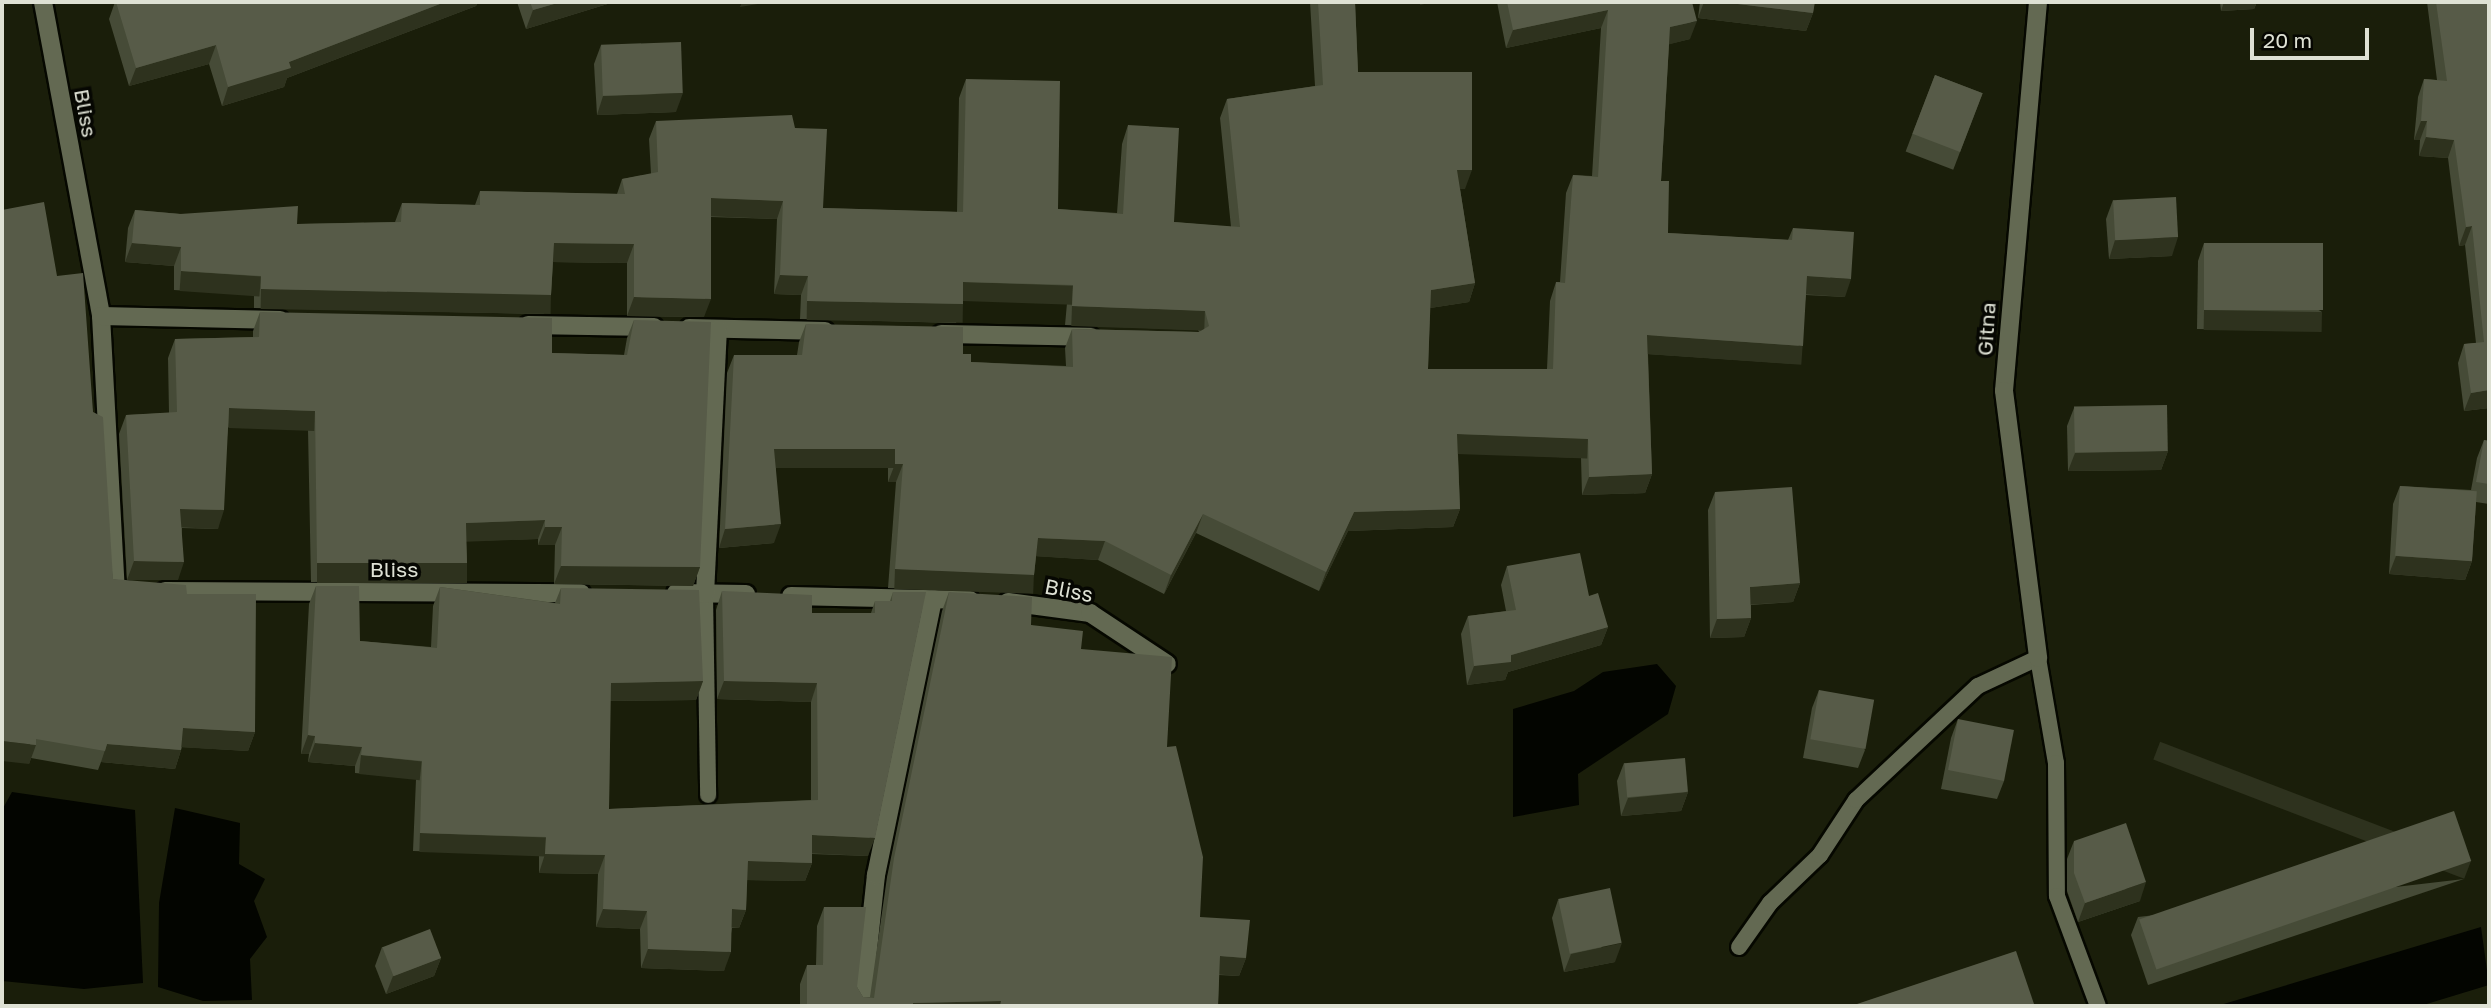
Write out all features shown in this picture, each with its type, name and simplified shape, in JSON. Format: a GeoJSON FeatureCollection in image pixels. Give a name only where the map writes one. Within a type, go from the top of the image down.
{"type":"FeatureCollection","features":[{"type":"Feature","properties":{"kind":"street","name":"Bliss"},"geometry":{"type":"LineString","coordinates":[[43,2],[101,316],[116,591],[595,593]]}},
{"type":"Feature","properties":{"kind":"street","name":"Gitna"},"geometry":{"type":"LineString","coordinates":[[2038,2],[2004,391],[2038,658]]}},
{"type":"Feature","properties":{"kind":"street"},"geometry":{"type":"LineString","coordinates":[[101,316],[307,320]]}},
{"type":"Feature","properties":{"kind":"street"},"geometry":{"type":"LineString","coordinates":[[512,324],[844,331]]}},
{"type":"Feature","properties":{"kind":"street"},"geometry":{"type":"LineString","coordinates":[[705,593],[718,329]]}},
{"type":"Feature","properties":{"kind":"street"},"geometry":{"type":"LineString","coordinates":[[927,333],[1108,337]]}},
{"type":"Feature","properties":{"kind":"street","name":"Bliss"},"geometry":{"type":"LineString","coordinates":[[650,593],[933,599],[1090,613],[1167,664]]}},
{"type":"Feature","properties":{"kind":"street"},"geometry":{"type":"LineString","coordinates":[[862,1006],[876,875],[933,599]]}},
{"type":"Feature","properties":{"kind":"lane"},"geometry":{"type":"LineString","coordinates":[[705,593],[708,795]]}},
{"type":"Feature","properties":{"kind":"lane"},"geometry":{"type":"LineString","coordinates":[[1739,947],[1770,903],[1820,855],[1856,800],[1978,686],[2038,658],[2056,764],[2057,896],[2098,1006]]}},
{"type":"Feature","properties":{"kind":"shaded area"},"geometry":{"type":"Polygon","coordinates":[[[1657,664],[1676,686],[1668,714],[1578,774],[1579,805],[1513,817],[1513,709],[1574,691],[1603,672],[1657,664]]]}},
{"type":"Feature","properties":{"kind":"shaded area"},"geometry":{"type":"Polygon","coordinates":[[[12,792],[135,810],[143,983],[84,989],[2,981],[2,810],[12,792]]]}},
{"type":"Feature","properties":{"kind":"shaded area"},"geometry":{"type":"Polygon","coordinates":[[[175,808],[240,823],[239,864],[265,879],[254,901],[267,937],[250,959],[252,1000],[203,1001],[158,987],[159,903],[175,808]]]}},
{"type":"Feature","properties":{"kind":"shaded area"},"geometry":{"type":"Polygon","coordinates":[[[2481,927],[2489,985],[2420,1006],[2217,1006],[2481,927]]]}},
{"type":"Feature","properties":{"kind":"building"},"geometry":{"type":"Polygon","coordinates":[[[116,2],[445,2],[289,62],[291,68],[228,87],[216,45],[136,68],[116,2]]]}},
{"type":"Feature","properties":{"kind":"building"},"geometry":{"type":"Polygon","coordinates":[[[530,2],[561,2],[533,10],[530,2]]]}},
{"type":"Feature","properties":{"kind":"building"},"geometry":{"type":"Polygon","coordinates":[[[1318,2],[1355,2],[1358,72],[1472,72],[1472,170],[1457,170],[1475,283],[1431,290],[1428,369],[1553,369],[1556,282],[1565,283],[1573,175],[1598,177],[1608,10],[1513,30],[1507,2],[1692,2],[1697,21],[1670,27],[1661,181],[1669,181],[1668,233],[1792,240],[1793,228],[1854,232],[1851,279],[1807,276],[1803,346],[1647,335],[1652,474],[1589,477],[1588,439],[1457,434],[1460,509],[1354,512],[1326,572],[1203,514],[1171,575],[1105,541],[1038,538],[1034,575],[895,569],[903,464],[895,464],[895,449],[774,449],[781,524],[725,529],[734,355],[802,355],[806,324],[963,327],[963,354],[971,354],[971,362],[1073,367],[1072,329],[1199,332],[1209,326],[1205,311],[1072,306],[1073,285],[963,282],[963,304],[807,301],[808,276],[780,275],[783,201],[711,198],[711,299],[634,297],[634,244],[554,243],[551,295],[261,289],[261,276],[181,271],[181,247],[132,243],[135,210],[180,214],[298,206],[297,224],[401,222],[402,203],[480,205],[480,191],[625,194],[622,179],[658,172],[656,121],[792,115],[795,128],[827,129],[823,208],[963,212],[966,79],[1060,81],[1058,209],[1123,214],[1128,125],[1179,128],[1174,222],[1240,227],[1227,99],[1323,85],[1318,2]]]}},
{"type":"Feature","properties":{"kind":"building"},"geometry":{"type":"Polygon","coordinates":[[[1721,2],[1815,2],[1813,13],[1721,2]]]}},
{"type":"Feature","properties":{"kind":"building"},"geometry":{"type":"Polygon","coordinates":[[[2436,2],[2489,2],[2489,390],[2471,393],[2464,344],[2484,342],[2472,226],[2466,227],[2454,140],[2426,137],[2427,121],[2421,121],[2424,79],[2447,81],[2436,2]]]}},
{"type":"Feature","properties":{"kind":"building"},"geometry":{"type":"Polygon","coordinates":[[[681,42],[683,93],[603,96],[601,45],[681,42]]]}},
{"type":"Feature","properties":{"kind":"building"},"geometry":{"type":"Polygon","coordinates":[[[1935,75],[1983,93],[1960,152],[1912,134],[1935,75]]]}},
{"type":"Feature","properties":{"kind":"building"},"geometry":{"type":"Polygon","coordinates":[[[2176,197],[2178,237],[2115,240],[2113,200],[2176,197]]]}},
{"type":"Feature","properties":{"kind":"building"},"geometry":{"type":"Polygon","coordinates":[[[44,202],[57,276],[83,273],[93,412],[103,417],[113,579],[186,585],[187,594],[256,594],[255,732],[183,728],[181,750],[107,744],[105,751],[36,739],[36,745],[2,741],[2,210],[44,202]]]}},
{"type":"Feature","properties":{"kind":"building"},"geometry":{"type":"Polygon","coordinates":[[[2204,243],[2323,243],[2323,310],[2204,310],[2204,243]]]}},
{"type":"Feature","properties":{"kind":"building"},"geometry":{"type":"Polygon","coordinates":[[[260,312],[552,318],[552,353],[627,355],[634,320],[711,322],[700,567],[561,566],[562,527],[545,527],[545,520],[466,523],[467,563],[317,563],[315,411],[229,408],[224,510],[180,509],[184,562],[134,561],[126,415],[177,412],[175,339],[259,337],[260,312]]]}},
{"type":"Feature","properties":{"kind":"building"},"geometry":{"type":"Polygon","coordinates":[[[2167,405],[2168,451],[2075,453],[2074,407],[2167,405]]]}},
{"type":"Feature","properties":{"kind":"building"},"geometry":{"type":"Polygon","coordinates":[[[2484,440],[2489,441],[2489,484],[2476,482],[2484,440]]]}},
{"type":"Feature","properties":{"kind":"building"},"geometry":{"type":"Polygon","coordinates":[[[2400,486],[2477,491],[2472,561],[2395,556],[2400,486]]]}},
{"type":"Feature","properties":{"kind":"building"},"geometry":{"type":"Polygon","coordinates":[[[1792,487],[1800,583],[1750,587],[1751,618],[1717,619],[1715,492],[1792,487]]]}},
{"type":"Feature","properties":{"kind":"building"},"geometry":{"type":"Polygon","coordinates":[[[1580,553],[1589,596],[1598,593],[1608,627],[1511,655],[1511,662],[1474,666],[1468,616],[1516,610],[1507,566],[1580,553]]]}},
{"type":"Feature","properties":{"kind":"building"},"geometry":{"type":"Polygon","coordinates":[[[316,586],[359,586],[360,641],[437,648],[440,587],[560,604],[561,588],[699,590],[703,681],[611,683],[609,809],[818,800],[817,683],[724,681],[722,591],[812,595],[812,613],[875,613],[875,601],[892,601],[893,592],[926,592],[875,838],[812,835],[812,863],[748,861],[746,910],[732,909],[731,952],[648,949],[647,911],[603,909],[605,855],[545,854],[546,837],[420,833],[422,761],[361,755],[362,747],[315,743],[315,736],[308,735],[316,586]]]}},
{"type":"Feature","properties":{"kind":"building"},"geometry":{"type":"Polygon","coordinates":[[[949,592],[1032,597],[1031,625],[1083,631],[1081,649],[1172,657],[1167,747],[1176,746],[1203,857],[1200,917],[1250,920],[1246,958],[1220,956],[1218,1006],[1001,1006],[1001,1001],[913,1003],[913,1006],[807,1006],[807,965],[823,965],[824,907],[866,907],[857,987],[863,997],[874,998],[894,858],[949,592]]]}},
{"type":"Feature","properties":{"kind":"building"},"geometry":{"type":"Polygon","coordinates":[[[1819,690],[1874,700],[1865,749],[1810,739],[1819,690]]]}},
{"type":"Feature","properties":{"kind":"building"},"geometry":{"type":"Polygon","coordinates":[[[1958,719],[2014,730],[2004,781],[1948,770],[1958,719]]]}},
{"type":"Feature","properties":{"kind":"building"},"geometry":{"type":"Polygon","coordinates":[[[1685,758],[1688,792],[1627,797],[1624,763],[1685,758]]]}},
{"type":"Feature","properties":{"kind":"building"},"geometry":{"type":"Polygon","coordinates":[[[2454,811],[2471,861],[2156,970],[2139,919],[2454,811]]]}},
{"type":"Feature","properties":{"kind":"building"},"geometry":{"type":"Polygon","coordinates":[[[2126,823],[2146,882],[2085,903],[2074,873],[2074,841],[2126,823]]]}},
{"type":"Feature","properties":{"kind":"building"},"geometry":{"type":"Polygon","coordinates":[[[1610,888],[1622,943],[1570,954],[1558,899],[1610,888]]]}},
{"type":"Feature","properties":{"kind":"building"},"geometry":{"type":"Polygon","coordinates":[[[430,929],[441,958],[393,976],[382,947],[430,929]]]}},
{"type":"Feature","properties":{"kind":"building"},"geometry":{"type":"Polygon","coordinates":[[[2016,951],[2034,1004],[1851,1006],[2016,951]]]}}]}
